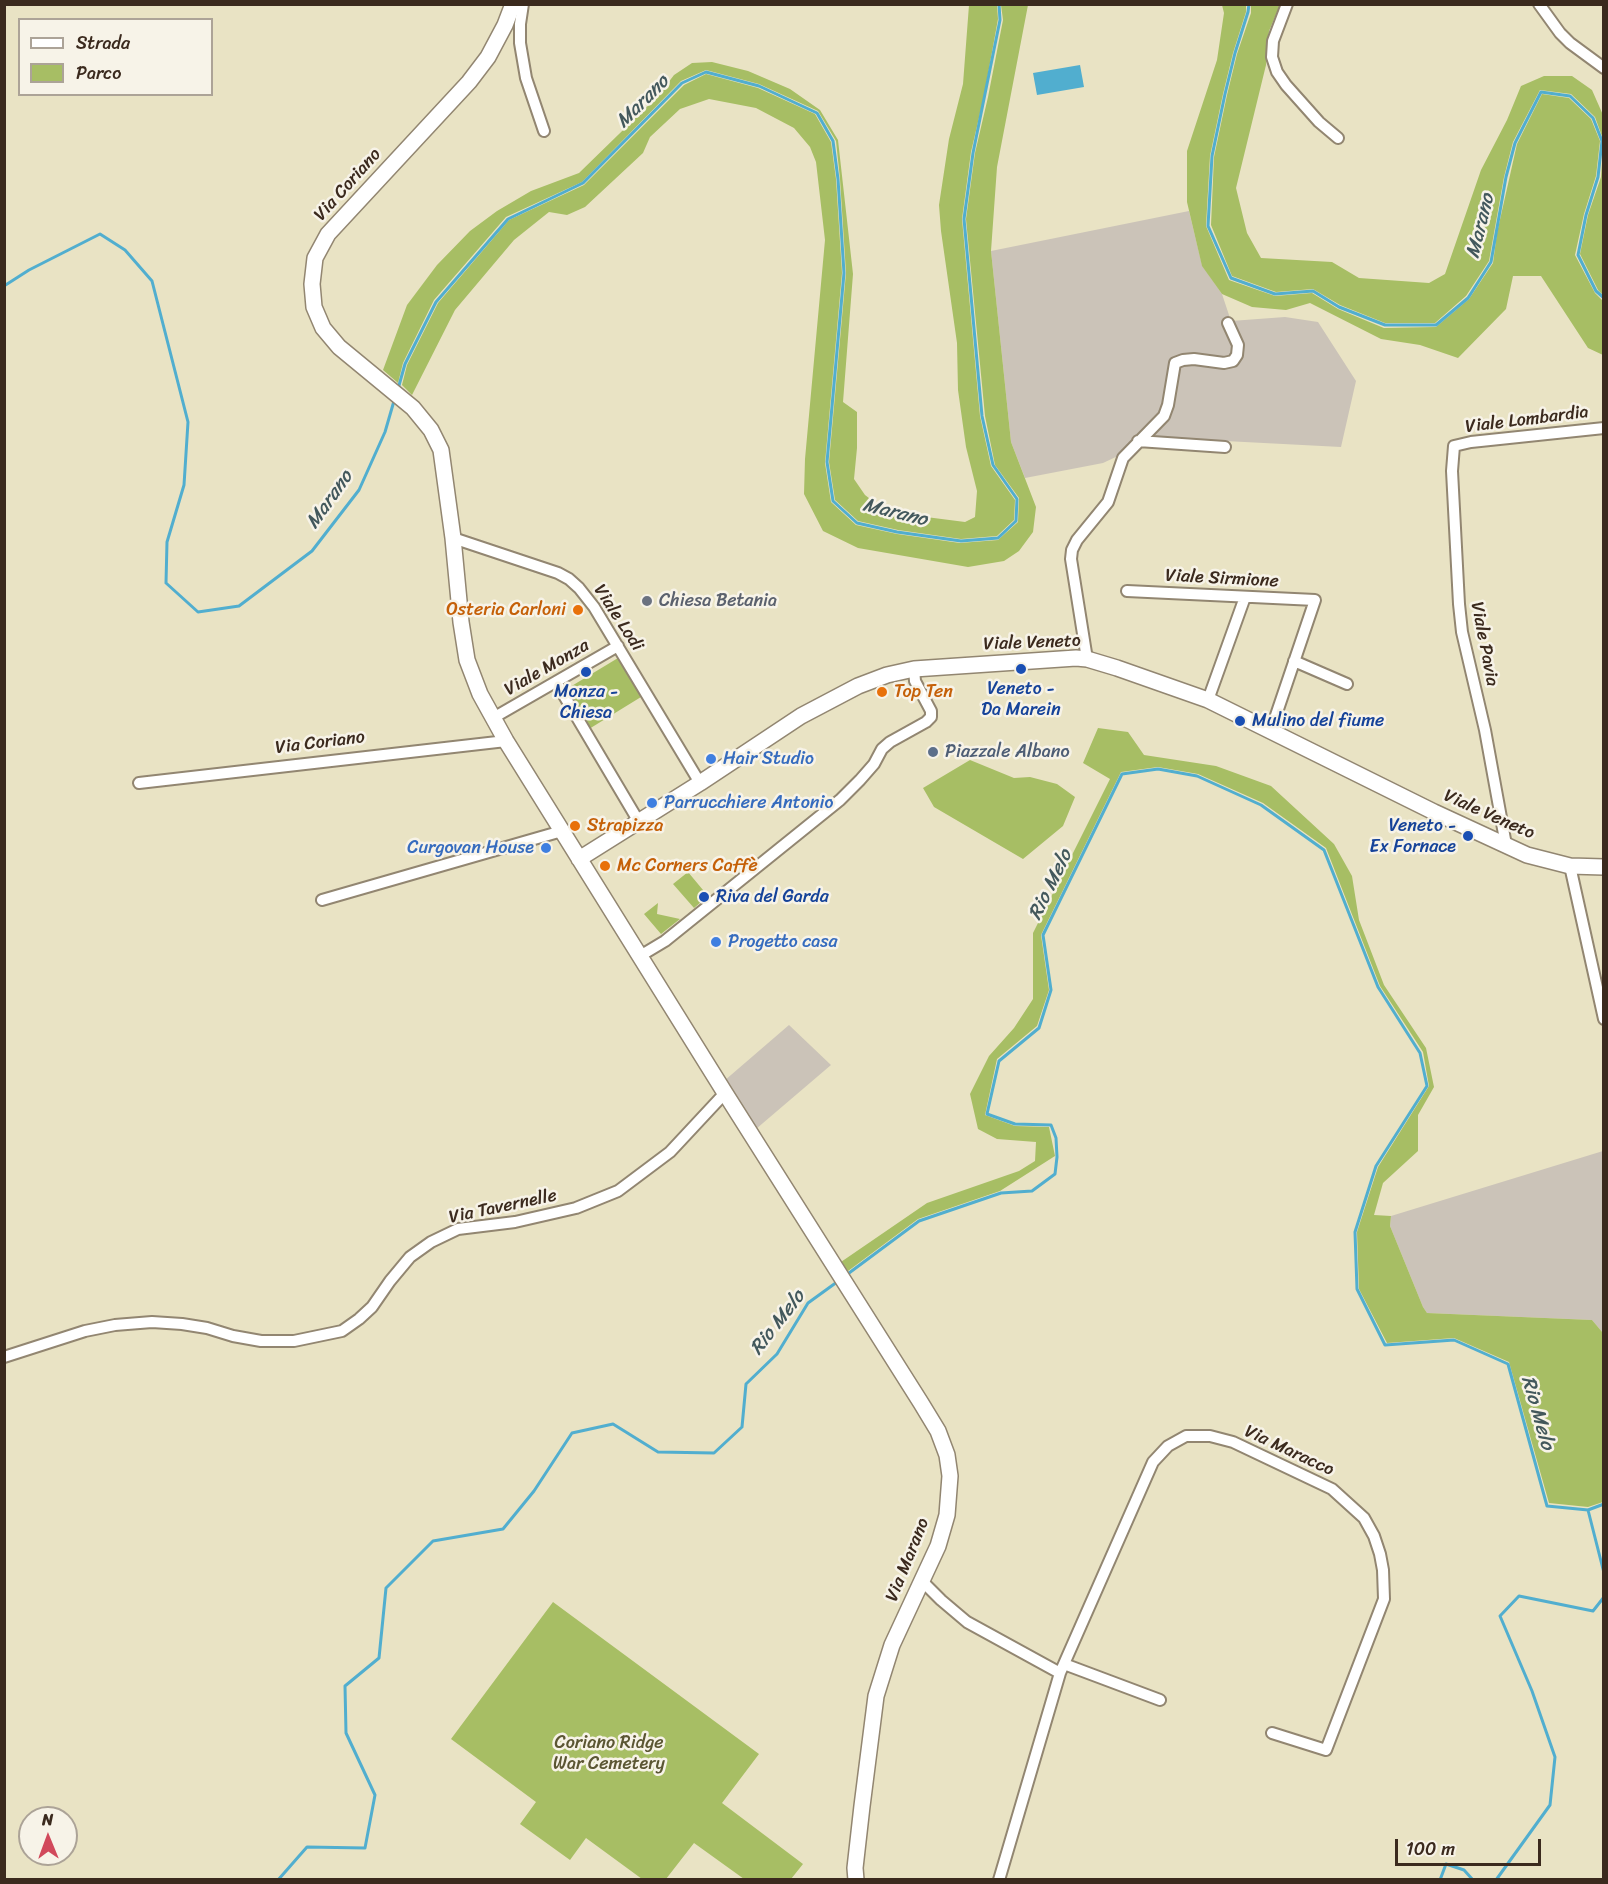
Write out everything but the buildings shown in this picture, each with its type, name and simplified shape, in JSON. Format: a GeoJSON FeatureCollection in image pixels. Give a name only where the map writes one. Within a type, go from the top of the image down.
{"type":"FeatureCollection","features":[{"type":"Feature","properties":{"kind":"main road","name":"Via Coriano"},"geometry":{"type":"LineString","coordinates":[[513,4],[506,25],[488,57],[469,82],[328,234],[315,258],[312,284],[315,307],[323,328],[339,347],[413,408],[431,430],[441,450],[467,660],[476,686],[492,718],[579,859]]}},
{"type":"Feature","properties":{"kind":"main road","name":"Viale Veneto"},"geometry":{"type":"LineString","coordinates":[[579,859],[801,716],[858,686],[887,675],[914,669],[1076,658],[1087,659],[1208,700],[1434,812],[1506,845],[1548,861],[1570,866],[1604,867]]}},
{"type":"Feature","properties":{"kind":"main road","name":"Via Marano"},"geometry":{"type":"LineString","coordinates":[[579,859],[938,1431],[947,1455],[950,1476],[947,1515],[938,1546],[892,1645],[876,1696],[854,1876]]}},
{"type":"Feature","properties":{"kind":"street"},"geometry":{"type":"LineString","coordinates":[[523,4],[520,43],[526,78],[544,131]]}},
{"type":"Feature","properties":{"kind":"street"},"geometry":{"type":"LineString","coordinates":[[1287,4],[1273,41],[1272,57],[1277,72],[1319,122],[1338,138]]}},
{"type":"Feature","properties":{"kind":"street"},"geometry":{"type":"LineString","coordinates":[[1539,4],[1570,43],[1604,68]]}},
{"type":"Feature","properties":{"kind":"street"},"geometry":{"type":"LineString","coordinates":[[1087,659],[1071,560],[1072,550],[1077,540],[1108,502],[1123,458],[1164,416],[1175,363],[1194,359],[1224,363],[1233,361],[1237,355],[1238,345],[1228,323]]}},
{"type":"Feature","properties":{"kind":"street","name":"Viale Lombardia"},"geometry":{"type":"LineString","coordinates":[[1454,446],[1472,442],[1604,428]]}},
{"type":"Feature","properties":{"kind":"street"},"geometry":{"type":"LineString","coordinates":[[1138,441],[1225,447]]}},
{"type":"Feature","properties":{"kind":"street","name":"Viale Pavia"},"geometry":{"type":"LineString","coordinates":[[1454,446],[1452,471],[1462,632],[1485,730],[1506,845]]}},
{"type":"Feature","properties":{"kind":"street","name":"Viale Lodi"},"geometry":{"type":"LineString","coordinates":[[453,537],[558,573],[569,579],[590,600],[700,783]]}},
{"type":"Feature","properties":{"kind":"street","name":"Viale Sirmione"},"geometry":{"type":"LineString","coordinates":[[1127,591],[1315,600],[1294,661]]}},
{"type":"Feature","properties":{"kind":"street"},"geometry":{"type":"LineString","coordinates":[[1208,700],[1245,597]]}},
{"type":"Feature","properties":{"kind":"street","name":"Viale Monza"},"geometry":{"type":"LineString","coordinates":[[492,718],[618,646]]}},
{"type":"Feature","properties":{"kind":"street"},"geometry":{"type":"LineString","coordinates":[[1271,730],[1294,661],[1347,684]]}},
{"type":"Feature","properties":{"kind":"street"},"geometry":{"type":"LineString","coordinates":[[640,956],[665,941],[840,800],[861,780],[882,749],[890,742],[931,717],[931,711],[915,681],[914,669]]}},
{"type":"Feature","properties":{"kind":"street"},"geometry":{"type":"LineString","coordinates":[[556,682],[639,822]]}},
{"type":"Feature","properties":{"kind":"street","name":"Via Coriano"},"geometry":{"type":"LineString","coordinates":[[139,783],[506,741]]}},
{"type":"Feature","properties":{"kind":"street"},"geometry":{"type":"LineString","coordinates":[[322,900],[562,831]]}},
{"type":"Feature","properties":{"kind":"street"},"geometry":{"type":"LineString","coordinates":[[1570,866],[1604,1019]]}},
{"type":"Feature","properties":{"kind":"street","name":"Via Tavernelle"},"geometry":{"type":"LineString","coordinates":[[4,1357],[85,1331],[115,1325],[182,1324],[261,1341],[294,1341],[342,1331],[372,1307],[410,1257],[431,1242],[458,1229],[515,1222],[576,1208],[618,1191],[670,1152],[725,1093]]}},
{"type":"Feature","properties":{"kind":"street","name":"Via Maracco"},"geometry":{"type":"LineString","coordinates":[[999,1880],[1062,1669],[1153,1462],[1168,1446],[1186,1436],[1210,1436],[1233,1442],[1332,1490],[1364,1518],[1374,1536],[1383,1570],[1384,1599],[1326,1750],[1272,1733]]}},
{"type":"Feature","properties":{"kind":"street"},"geometry":{"type":"LineString","coordinates":[[922,1582],[967,1622],[1062,1669],[1160,1700]]}},
{"type":"Feature","properties":{"kind":"shaded area"},"geometry":{"type":"Polygon","coordinates":[[[1189,211],[1202,265],[1222,294],[1231,321],[1285,317],[1318,322],[1356,381],[1341,447],[1148,437],[1155,430],[1164,404],[1160,413],[1120,455],[1103,463],[1025,478],[1011,442],[991,251],[1189,211]],[[1233,346],[1231,357],[1172,360],[1164,404],[1176,369],[1183,364],[1236,364],[1233,346]]]}},
{"type":"Feature","properties":{"kind":"shaded area"},"geometry":{"type":"Polygon","coordinates":[[[789,1025],[831,1065],[756,1129],[724,1081],[789,1025]]]}},
{"type":"Feature","properties":{"kind":"shaded area"},"geometry":{"type":"Polygon","coordinates":[[[1603,1151],[1603,1333],[1592,1320],[1427,1313],[1390,1226],[1391,1216],[1603,1151]]]}},
{"type":"Feature","properties":{"kind":"green space"},"geometry":{"type":"Polygon","coordinates":[[[969,5],[997,5],[998,19],[971,152],[962,219],[980,416],[991,466],[1015,500],[1014,520],[997,536],[961,539],[898,530],[858,521],[835,500],[829,462],[846,273],[836,141],[818,111],[759,84],[706,70],[681,81],[582,182],[506,217],[434,300],[403,363],[398,383],[383,370],[407,305],[437,265],[470,231],[497,211],[531,191],[579,173],[658,96],[674,75],[692,63],[712,62],[748,71],[790,89],[820,110],[838,140],[853,274],[843,402],[857,412],[854,479],[865,495],[887,512],[965,522],[975,517],[977,491],[966,447],[958,390],[957,343],[939,205],[949,139],[963,84],[969,5]]]}},
{"type":"Feature","properties":{"kind":"green space"},"geometry":{"type":"Polygon","coordinates":[[[1001,5],[1028,5],[997,167],[991,251],[1011,442],[1036,507],[1033,532],[1019,551],[1004,561],[968,567],[858,548],[823,531],[804,494],[805,459],[825,240],[816,162],[810,147],[794,128],[756,108],[709,99],[680,109],[650,137],[643,153],[585,207],[567,215],[549,212],[514,240],[455,310],[412,395],[402,385],[407,365],[438,303],[509,220],[584,185],[684,85],[706,74],[758,88],[815,114],[831,142],[836,179],[842,273],[825,463],[831,502],[856,525],[897,534],[960,543],[998,540],[1018,522],[1019,498],[995,465],[985,416],[966,219],[975,153],[1003,20],[1001,5]]]}},
{"type":"Feature","properties":{"kind":"green space"},"geometry":{"type":"Polygon","coordinates":[[[1222,5],[1246,5],[1210,156],[1206,226],[1229,280],[1275,296],[1312,293],[1338,309],[1384,328],[1436,327],[1469,299],[1493,263],[1497,233],[1517,144],[1542,94],[1569,98],[1591,119],[1600,141],[1596,176],[1584,214],[1575,255],[1595,293],[1603,301],[1603,355],[1588,348],[1541,276],[1513,276],[1506,309],[1458,358],[1420,345],[1381,339],[1310,303],[1286,310],[1252,307],[1222,294],[1202,266],[1187,202],[1187,151],[1217,60],[1224,13],[1222,5]]]}},
{"type":"Feature","properties":{"kind":"green space"},"geometry":{"type":"Polygon","coordinates":[[[1251,5],[1280,5],[1269,31],[1266,65],[1236,188],[1247,233],[1261,258],[1332,262],[1359,278],[1429,283],[1445,274],[1481,170],[1507,120],[1521,86],[1544,76],[1572,76],[1592,90],[1603,115],[1603,139],[1595,117],[1571,94],[1540,90],[1513,142],[1504,177],[1489,261],[1466,296],[1435,323],[1385,323],[1340,305],[1313,289],[1276,292],[1232,276],[1211,225],[1214,157],[1227,95],[1237,54],[1251,13],[1251,5]]]}},
{"type":"Feature","properties":{"kind":"green space"},"geometry":{"type":"Polygon","coordinates":[[[1603,146],[1603,295],[1598,290],[1580,254],[1588,215],[1601,177],[1603,146]]]}},
{"type":"Feature","properties":{"kind":"green space"},"geometry":{"type":"Polygon","coordinates":[[[618,658],[641,697],[589,729],[565,690],[618,658]]]}},
{"type":"Feature","properties":{"kind":"green space"},"geometry":{"type":"Polygon","coordinates":[[[1098,728],[1128,732],[1144,755],[1216,766],[1271,786],[1334,844],[1352,876],[1359,920],[1384,985],[1426,1048],[1434,1087],[1418,1115],[1418,1151],[1383,1183],[1374,1215],[1391,1216],[1390,1226],[1427,1313],[1592,1320],[1603,1333],[1603,1502],[1588,1507],[1549,1503],[1509,1362],[1454,1338],[1387,1343],[1359,1289],[1357,1232],[1378,1167],[1429,1086],[1423,1052],[1380,986],[1326,848],[1263,803],[1198,774],[1158,767],[1121,772],[1041,935],[1049,990],[1037,1026],[997,1059],[985,1115],[1015,1126],[1049,1127],[1055,1156],[1000,1191],[918,1219],[844,1274],[838,1264],[927,1203],[1019,1171],[1035,1161],[1036,1142],[997,1139],[978,1129],[970,1094],[989,1056],[1014,1028],[1033,999],[1033,933],[1110,779],[1083,763],[1098,728]]]}},
{"type":"Feature","properties":{"kind":"green space"},"geometry":{"type":"Polygon","coordinates":[[[970,760],[1014,778],[1030,777],[1057,784],[1075,797],[1063,826],[1023,859],[934,807],[923,788],[970,760]]]}},
{"type":"Feature","properties":{"kind":"green space"},"geometry":{"type":"Polygon","coordinates":[[[688,872],[708,896],[694,908],[673,884],[688,872]]]}},
{"type":"Feature","properties":{"kind":"green space"},"geometry":{"type":"Polygon","coordinates":[[[658,903],[657,914],[680,919],[661,934],[644,914],[658,903]]]}},
{"type":"Feature","properties":{"kind":"green space","name":"Coriano Ridge War Cemetery"},"geometry":{"type":"Polygon","coordinates":[[[553,1602],[759,1754],[722,1803],[803,1864],[791,1879],[744,1879],[694,1843],[666,1879],[642,1879],[586,1838],[570,1860],[520,1824],[536,1802],[451,1739],[553,1602]]]}},
{"type":"Feature","properties":{"kind":"water"},"geometry":{"type":"Polygon","coordinates":[[[1080,65],[1084,87],[1037,95],[1033,73],[1080,65]]]}},
{"type":"Feature","properties":{"kind":"waterway","name":"Marano"},"geometry":{"type":"LineString","coordinates":[[398,389],[405,364],[436,302],[508,219],[583,183],[682,83],[706,72],[759,86],[817,113],[833,141],[838,179],[844,273],[827,462],[833,501],[857,523],[897,532],[961,541],[998,538],[1016,521],[1017,499],[993,465],[982,416],[964,219],[973,153],[1000,20],[999,4]]}},
{"type":"Feature","properties":{"kind":"waterway","name":"Marano"},"geometry":{"type":"LineString","coordinates":[[1249,4],[1225,94],[1212,156],[1208,226],[1231,278],[1275,294],[1313,291],[1339,307],[1385,325],[1436,325],[1468,298],[1491,262],[1506,177],[1515,143],[1541,92],[1570,96],[1593,118],[1602,141],[1598,177],[1586,215],[1578,255],[1596,291],[1604,298]]}},
{"type":"Feature","properties":{"kind":"waterway","name":"Marano"},"geometry":{"type":"LineString","coordinates":[[4,286],[29,270],[100,234],[125,250],[152,281],[188,422],[184,485],[167,542],[166,583],[198,612],[239,606],[312,551],[359,490],[385,432],[394,401]]}},
{"type":"Feature","properties":{"kind":"waterway","name":"Rio Melo"},"geometry":{"type":"LineString","coordinates":[[845,1276],[919,1221],[1001,1193],[1032,1191],[1055,1174],[1056,1138],[1051,1125],[1015,1124],[987,1114],[999,1061],[1039,1028],[1051,990],[1043,935],[1122,774],[1158,769],[1197,776],[1261,805],[1324,850],[1378,987],[1420,1053],[1427,1086],[1376,1166],[1355,1232],[1357,1289],[1385,1345],[1454,1340],[1508,1364],[1547,1506],[1588,1510],[1604,1504]]}},
{"type":"Feature","properties":{"kind":"waterway","name":"Rio Melo"},"geometry":{"type":"LineString","coordinates":[[278,1880],[307,1847],[365,1848],[375,1795],[346,1733],[345,1686],[379,1658],[386,1588],[433,1541],[503,1529],[534,1491],[572,1433],[613,1424],[658,1452],[714,1453],[742,1427],[746,1384],[777,1354],[808,1303],[837,1282]]}},
{"type":"Feature","properties":{"kind":"waterway"},"geometry":{"type":"LineString","coordinates":[[1588,1510],[1604,1573]]}},
{"type":"Feature","properties":{"kind":"waterway"},"geometry":{"type":"LineString","coordinates":[[1496,1880],[1550,1805],[1555,1757],[1532,1691],[1500,1616],[1519,1596],[1593,1611],[1604,1597]]}},
{"type":"Feature","properties":{"kind":"waterway"},"geometry":{"type":"LineString","coordinates":[[1440,1880],[1446,1864],[1464,1870],[1473,1880]]}},
{"type":"Feature","properties":{"kind":"place","name":"Chiesa Betania"},"geometry":{"type":"Point","coordinates":[647,601]}},
{"type":"Feature","properties":{"kind":"place","name":"Osteria Carloni"},"geometry":{"type":"Point","coordinates":[578,610]}},
{"type":"Feature","properties":{"kind":"place","name":"Veneto - Da Marein"},"geometry":{"type":"Point","coordinates":[1021,669]}},
{"type":"Feature","properties":{"kind":"place","name":"Monza - Chiesa"},"geometry":{"type":"Point","coordinates":[586,672]}},
{"type":"Feature","properties":{"kind":"place","name":"Top Ten"},"geometry":{"type":"Point","coordinates":[882,692]}},
{"type":"Feature","properties":{"kind":"place","name":"Mulino del fiume"},"geometry":{"type":"Point","coordinates":[1240,721]}},
{"type":"Feature","properties":{"kind":"place","name":"Piazzale Albano"},"geometry":{"type":"Point","coordinates":[933,752]}},
{"type":"Feature","properties":{"kind":"place","name":"Hair Studio"},"geometry":{"type":"Point","coordinates":[711,759]}},
{"type":"Feature","properties":{"kind":"place","name":"Parrucchiere Antonio"},"geometry":{"type":"Point","coordinates":[652,803]}},
{"type":"Feature","properties":{"kind":"place","name":"Strapizza"},"geometry":{"type":"Point","coordinates":[575,826]}},
{"type":"Feature","properties":{"kind":"place","name":"Veneto - Ex Fornace"},"geometry":{"type":"Point","coordinates":[1468,836]}},
{"type":"Feature","properties":{"kind":"place","name":"Curgovan House"},"geometry":{"type":"Point","coordinates":[546,848]}},
{"type":"Feature","properties":{"kind":"place","name":"Mc Corners Caffè"},"geometry":{"type":"Point","coordinates":[605,866]}},
{"type":"Feature","properties":{"kind":"place","name":"Riva del Garda"},"geometry":{"type":"Point","coordinates":[704,897]}},
{"type":"Feature","properties":{"kind":"place","name":"Progetto casa"},"geometry":{"type":"Point","coordinates":[716,942]}}]}
